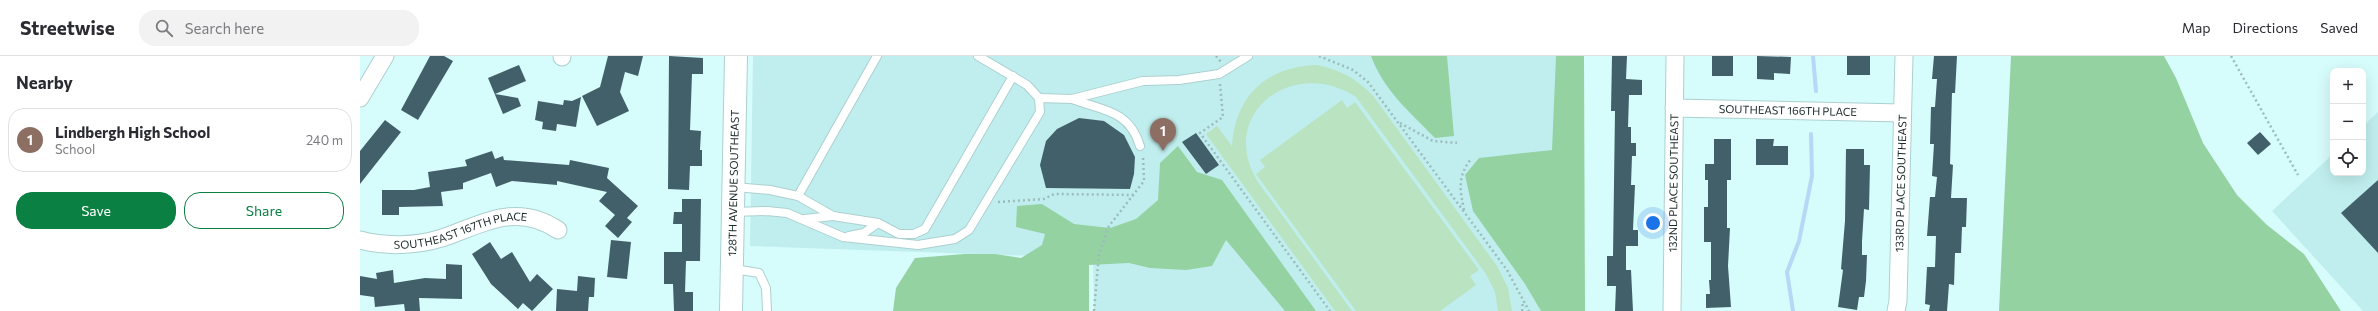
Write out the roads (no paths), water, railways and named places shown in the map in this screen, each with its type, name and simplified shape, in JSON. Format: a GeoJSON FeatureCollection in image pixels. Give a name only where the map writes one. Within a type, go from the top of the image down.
{"type":"FeatureCollection","features":[{"type":"Feature","properties":{"kind":"street"},"geometry":{"type":"LineString","coordinates":[[360,98],[384,56]]}},
{"type":"Feature","properties":{"kind":"street","name":"128TH AVENUE SOUTHEAST"},"geometry":{"type":"LineString","coordinates":[[731,311],[736,56]]}},
{"type":"Feature","properties":{"kind":"street","name":"132ND PLACE SOUTHEAST"},"geometry":{"type":"LineString","coordinates":[[1672,311],[1675,56]]}},
{"type":"Feature","properties":{"kind":"street","name":"133RD PLACE SOUTHEAST"},"geometry":{"type":"LineString","coordinates":[[1896,311],[1898,301],[1904,56]]}},
{"type":"Feature","properties":{"kind":"street","name":"SOUTHEAST 166TH PLACE"},"geometry":{"type":"LineString","coordinates":[[1674,108],[1902,113]]}},
{"type":"Feature","properties":{"kind":"street","name":"SOUTHEAST 167TH PLACE"},"geometry":{"type":"LineString","coordinates":[[360,240],[382,245],[400,245],[428,241],[484,221],[515,216],[547,223],[558,230]]}},
{"type":"Feature","properties":{"kind":"lane"},"geometry":{"type":"LineString","coordinates":[[798,196],[878,56]]}},
{"type":"Feature","properties":{"kind":"lane"},"geometry":{"type":"LineString","coordinates":[[732,212],[767,211],[786,214],[843,237],[918,245],[955,239],[969,230],[1040,112],[1039,98],[1027,85],[978,56]]}},
{"type":"Feature","properties":{"kind":"lane"},"geometry":{"type":"LineString","coordinates":[[1039,98],[1072,99],[1143,82],[1179,80],[1219,74],[1248,56]]}},
{"type":"Feature","properties":{"kind":"lane"},"geometry":{"type":"LineString","coordinates":[[733,187],[770,190],[798,196],[833,216],[878,223],[899,234],[914,234],[925,229],[1013,76]]}},
{"type":"Feature","properties":{"kind":"lane"},"geometry":{"type":"LineString","coordinates":[[1072,99],[1124,118],[1136,132],[1140,146]]}},
{"type":"Feature","properties":{"kind":"lane"},"geometry":{"type":"LineString","coordinates":[[801,220],[820,219],[833,216]]}},
{"type":"Feature","properties":{"kind":"lane"},"geometry":{"type":"LineString","coordinates":[[843,237],[864,233],[878,223]]}},
{"type":"Feature","properties":{"kind":"lane"},"geometry":{"type":"LineString","coordinates":[[732,269],[759,273],[766,288],[767,311]]}},
{"type":"Feature","properties":{"kind":"waterway"},"geometry":{"type":"LineString","coordinates":[[1813,56],[1816,91]]}},
{"type":"Feature","properties":{"kind":"waterway"},"geometry":{"type":"LineString","coordinates":[[1793,311],[1787,272],[1799,241],[1812,176],[1811,134]]}},
{"type":"Feature","properties":{"kind":"place","name":"Lindbergh High School"},"geometry":{"type":"Point","coordinates":[1163,151]}}]}
